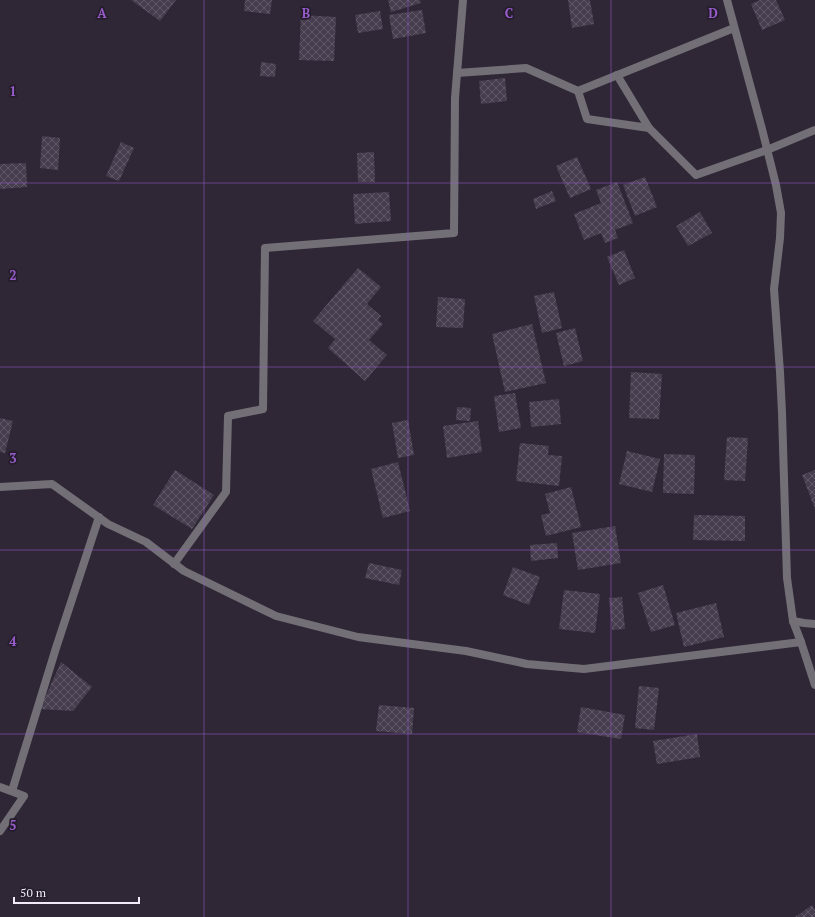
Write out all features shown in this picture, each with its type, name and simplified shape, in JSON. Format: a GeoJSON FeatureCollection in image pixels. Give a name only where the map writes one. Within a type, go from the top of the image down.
{"type":"FeatureCollection","features":[{"type":"Feature","properties":{"kind":"street"},"geometry":{"type":"LineString","coordinates":[[174,564],[226,492],[228,416],[263,409],[265,248],[454,233],[455,98],[463,0]]}},
{"type":"Feature","properties":{"kind":"street"},"geometry":{"type":"LineString","coordinates":[[727,0],[776,185],[781,213],[780,238],[774,289],[782,413],[787,578],[793,621],[815,686]]}},
{"type":"Feature","properties":{"kind":"street"},"geometry":{"type":"LineString","coordinates":[[457,73],[526,68],[578,91],[734,28]]}},
{"type":"Feature","properties":{"kind":"street"},"geometry":{"type":"LineString","coordinates":[[617,75],[649,128],[696,175],[767,150],[815,130]]}},
{"type":"Feature","properties":{"kind":"street"},"geometry":{"type":"LineString","coordinates":[[578,91],[587,119],[649,128]]}},
{"type":"Feature","properties":{"kind":"street"},"geometry":{"type":"LineString","coordinates":[[0,487],[52,484],[108,524],[146,542],[184,571],[276,616],[358,637],[466,651],[527,664],[584,669],[801,642]]}},
{"type":"Feature","properties":{"kind":"street"},"geometry":{"type":"LineString","coordinates":[[12,791],[56,648],[99,517]]}},
{"type":"Feature","properties":{"kind":"street"},"geometry":{"type":"LineString","coordinates":[[793,621],[815,624]]}},
{"type":"Feature","properties":{"kind":"street"},"geometry":{"type":"LineString","coordinates":[[0,787],[24,796],[0,831]]}},
{"type":"Feature","properties":{"kind":"building"},"geometry":{"type":"Polygon","coordinates":[[[131,0],[176,0],[160,21],[131,0]]]}},
{"type":"Feature","properties":{"kind":"building"},"geometry":{"type":"Polygon","coordinates":[[[245,0],[272,0],[270,14],[244,11],[245,0]]]}},
{"type":"Feature","properties":{"kind":"building"},"geometry":{"type":"Polygon","coordinates":[[[388,0],[420,0],[421,3],[391,12],[388,0]]]}},
{"type":"Feature","properties":{"kind":"building"},"geometry":{"type":"Polygon","coordinates":[[[568,0],[590,0],[594,24],[572,28],[568,0]]]}},
{"type":"Feature","properties":{"kind":"building"},"geometry":{"type":"Polygon","coordinates":[[[760,0],[776,0],[785,20],[762,30],[751,4],[760,0]]]}},
{"type":"Feature","properties":{"kind":"building"},"geometry":{"type":"Polygon","coordinates":[[[422,10],[426,33],[393,39],[389,15],[422,10]]]}},
{"type":"Feature","properties":{"kind":"building"},"geometry":{"type":"Polygon","coordinates":[[[380,11],[383,29],[358,33],[355,15],[380,11]]]}},
{"type":"Feature","properties":{"kind":"building"},"geometry":{"type":"Polygon","coordinates":[[[301,15],[336,17],[334,61],[299,60],[301,15]]]}},
{"type":"Feature","properties":{"kind":"building"},"geometry":{"type":"Polygon","coordinates":[[[261,62],[276,64],[275,77],[260,76],[261,62]]]}},
{"type":"Feature","properties":{"kind":"building"},"geometry":{"type":"Polygon","coordinates":[[[505,78],[507,101],[481,104],[479,81],[505,78]]]}},
{"type":"Feature","properties":{"kind":"building"},"geometry":{"type":"Polygon","coordinates":[[[42,136],[60,138],[58,170],[40,168],[42,136]]]}},
{"type":"Feature","properties":{"kind":"building"},"geometry":{"type":"Polygon","coordinates":[[[121,142],[134,148],[119,181],[106,176],[121,142]]]}},
{"type":"Feature","properties":{"kind":"building"},"geometry":{"type":"Polygon","coordinates":[[[374,152],[375,182],[358,182],[357,153],[374,152]]]}},
{"type":"Feature","properties":{"kind":"building"},"geometry":{"type":"Polygon","coordinates":[[[577,157],[591,189],[570,198],[556,166],[577,157]]]}},
{"type":"Feature","properties":{"kind":"building"},"geometry":{"type":"Polygon","coordinates":[[[26,163],[27,187],[0,189],[0,164],[26,163]]]}},
{"type":"Feature","properties":{"kind":"building"},"geometry":{"type":"Polygon","coordinates":[[[645,177],[657,207],[635,216],[623,185],[645,177]]]}},
{"type":"Feature","properties":{"kind":"building"},"geometry":{"type":"Polygon","coordinates":[[[617,182],[633,223],[615,230],[618,238],[605,243],[601,233],[584,240],[574,214],[601,203],[596,190],[617,182]]]}},
{"type":"Feature","properties":{"kind":"building"},"geometry":{"type":"Polygon","coordinates":[[[552,191],[556,201],[536,209],[533,199],[552,191]]]}},
{"type":"Feature","properties":{"kind":"building"},"geometry":{"type":"Polygon","coordinates":[[[389,192],[391,221],[355,224],[353,194],[389,192]]]}},
{"type":"Feature","properties":{"kind":"building"},"geometry":{"type":"Polygon","coordinates":[[[700,212],[712,233],[688,246],[676,226],[700,212]]]}},
{"type":"Feature","properties":{"kind":"building"},"geometry":{"type":"Polygon","coordinates":[[[624,250],[635,278],[619,285],[607,257],[624,250]]]}},
{"type":"Feature","properties":{"kind":"building"},"geometry":{"type":"Polygon","coordinates":[[[358,268],[381,287],[367,304],[381,316],[378,320],[383,324],[369,340],[387,355],[365,381],[328,348],[335,339],[313,321],[358,268]]]}},
{"type":"Feature","properties":{"kind":"building"},"geometry":{"type":"Polygon","coordinates":[[[554,292],[562,328],[542,333],[534,296],[554,292]]]}},
{"type":"Feature","properties":{"kind":"building"},"geometry":{"type":"Polygon","coordinates":[[[438,297],[465,299],[463,328],[436,327],[438,297]]]}},
{"type":"Feature","properties":{"kind":"building"},"geometry":{"type":"Polygon","coordinates":[[[532,324],[546,383],[505,392],[492,334],[532,324]]]}},
{"type":"Feature","properties":{"kind":"building"},"geometry":{"type":"Polygon","coordinates":[[[575,328],[583,361],[564,366],[556,333],[575,328]]]}},
{"type":"Feature","properties":{"kind":"building"},"geometry":{"type":"Polygon","coordinates":[[[631,372],[662,374],[659,419],[629,418],[631,372]]]}},
{"type":"Feature","properties":{"kind":"building"},"geometry":{"type":"Polygon","coordinates":[[[515,393],[521,428],[499,432],[494,396],[515,393]]]}},
{"type":"Feature","properties":{"kind":"building"},"geometry":{"type":"Polygon","coordinates":[[[559,399],[561,424],[531,427],[529,402],[559,399]]]}},
{"type":"Feature","properties":{"kind":"building"},"geometry":{"type":"Polygon","coordinates":[[[457,407],[471,408],[470,421],[456,420],[457,407]]]}},
{"type":"Feature","properties":{"kind":"building"},"geometry":{"type":"Polygon","coordinates":[[[0,418],[13,421],[5,453],[0,452],[0,418]]]}},
{"type":"Feature","properties":{"kind":"building"},"geometry":{"type":"Polygon","coordinates":[[[408,420],[414,455],[398,458],[392,423],[408,420]]]}},
{"type":"Feature","properties":{"kind":"building"},"geometry":{"type":"Polygon","coordinates":[[[478,421],[482,452],[447,458],[443,426],[478,421]]]}},
{"type":"Feature","properties":{"kind":"building"},"geometry":{"type":"Polygon","coordinates":[[[727,437],[748,438],[745,481],[724,480],[727,437]]]}},
{"type":"Feature","properties":{"kind":"building"},"geometry":{"type":"Polygon","coordinates":[[[520,443],[549,446],[548,455],[562,456],[559,486],[516,481],[520,443]]]}},
{"type":"Feature","properties":{"kind":"building"},"geometry":{"type":"Polygon","coordinates":[[[627,451],[660,459],[652,492],[619,484],[627,451]]]}},
{"type":"Feature","properties":{"kind":"building"},"geometry":{"type":"Polygon","coordinates":[[[664,454],[695,455],[694,494],[663,493],[664,454]]]}},
{"type":"Feature","properties":{"kind":"building"},"geometry":{"type":"Polygon","coordinates":[[[398,462],[410,511],[383,518],[371,469],[398,462]]]}},
{"type":"Feature","properties":{"kind":"building"},"geometry":{"type":"Polygon","coordinates":[[[175,470],[214,495],[192,529],[153,505],[175,470]]]}},
{"type":"Feature","properties":{"kind":"building"},"geometry":{"type":"Polygon","coordinates":[[[815,470],[815,509],[802,475],[815,470]]]}},
{"type":"Feature","properties":{"kind":"building"},"geometry":{"type":"Polygon","coordinates":[[[571,487],[581,527],[546,536],[541,515],[550,513],[545,494],[571,487]]]}},
{"type":"Feature","properties":{"kind":"building"},"geometry":{"type":"Polygon","coordinates":[[[694,515],[745,516],[745,541],[693,540],[694,515]]]}},
{"type":"Feature","properties":{"kind":"building"},"geometry":{"type":"Polygon","coordinates":[[[615,526],[621,563],[578,570],[572,533],[615,526]]]}},
{"type":"Feature","properties":{"kind":"building"},"geometry":{"type":"Polygon","coordinates":[[[557,543],[558,558],[531,561],[530,545],[557,543]]]}},
{"type":"Feature","properties":{"kind":"building"},"geometry":{"type":"Polygon","coordinates":[[[369,563],[402,570],[399,585],[365,578],[369,563]]]}},
{"type":"Feature","properties":{"kind":"building"},"geometry":{"type":"Polygon","coordinates":[[[513,567],[540,577],[529,605],[503,595],[513,567]]]}},
{"type":"Feature","properties":{"kind":"building"},"geometry":{"type":"Polygon","coordinates":[[[663,585],[675,625],[651,632],[638,593],[663,585]]]}},
{"type":"Feature","properties":{"kind":"building"},"geometry":{"type":"Polygon","coordinates":[[[564,590],[600,594],[595,633],[559,629],[564,590]]]}},
{"type":"Feature","properties":{"kind":"building"},"geometry":{"type":"Polygon","coordinates":[[[622,597],[625,629],[612,630],[609,598],[622,597]]]}},
{"type":"Feature","properties":{"kind":"building"},"geometry":{"type":"Polygon","coordinates":[[[716,603],[724,637],[684,647],[676,613],[716,603]]]}},
{"type":"Feature","properties":{"kind":"building"},"geometry":{"type":"Polygon","coordinates":[[[61,662],[92,687],[73,711],[40,709],[61,662]]]}},
{"type":"Feature","properties":{"kind":"building"},"geometry":{"type":"Polygon","coordinates":[[[639,686],[659,688],[654,730],[635,728],[639,686]]]}},
{"type":"Feature","properties":{"kind":"building"},"geometry":{"type":"Polygon","coordinates":[[[379,705],[414,708],[412,734],[376,731],[379,705]]]}},
{"type":"Feature","properties":{"kind":"building"},"geometry":{"type":"Polygon","coordinates":[[[581,707],[625,715],[621,739],[577,732],[581,707]]]}},
{"type":"Feature","properties":{"kind":"building"},"geometry":{"type":"Polygon","coordinates":[[[697,734],[700,757],[657,764],[653,741],[697,734]]]}},
{"type":"Feature","properties":{"kind":"building"},"geometry":{"type":"Polygon","coordinates":[[[812,905],[815,910],[815,917],[795,917],[812,905]]]}}]}
